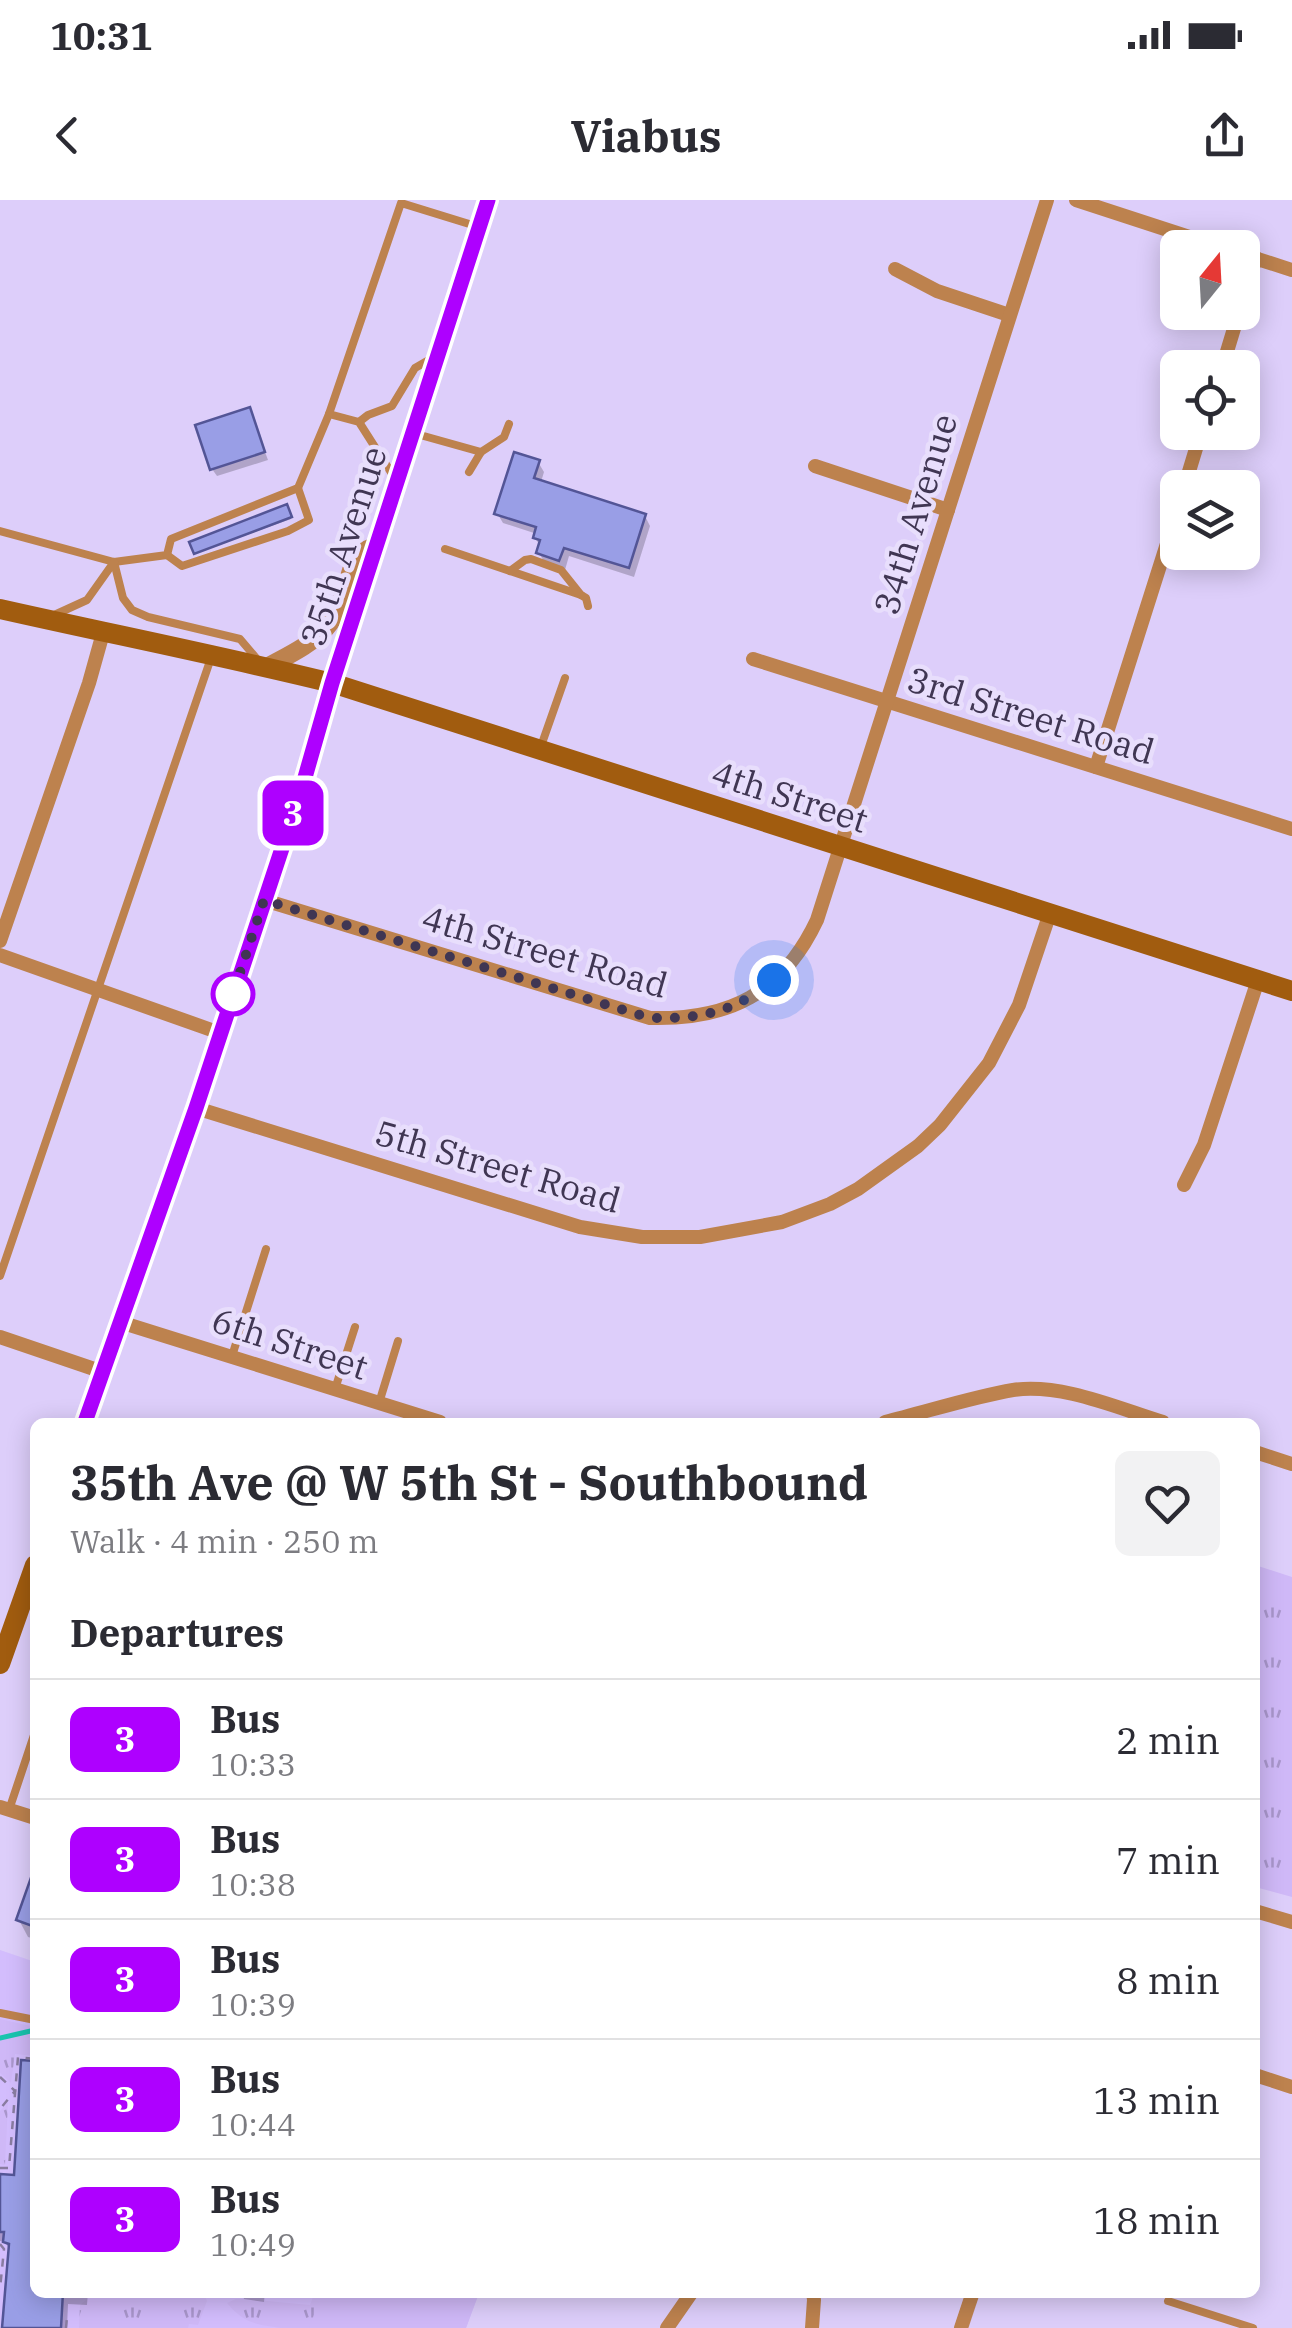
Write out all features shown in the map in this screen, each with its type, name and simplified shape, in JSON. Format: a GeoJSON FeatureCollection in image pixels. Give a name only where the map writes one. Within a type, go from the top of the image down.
{"type":"FeatureCollection","features":[{"type":"Feature","properties":{"kind":"main road","name":"4th Street"},"geometry":{"type":"LineString","coordinates":[[0,609],[332,683],[1292,991]]}},
{"type":"Feature","properties":{"kind":"main road","name":"35th Avenue"},"geometry":{"type":"LineString","coordinates":[[86,1418],[196,1108],[302,788],[332,683]]}},
{"type":"Feature","properties":{"kind":"main road"},"geometry":{"type":"LineString","coordinates":[[0,1664],[30,1578]]}},
{"type":"Feature","properties":{"kind":"street","name":"35th Avenue"},"geometry":{"type":"LineString","coordinates":[[332,683],[488,200]]}},
{"type":"Feature","properties":{"kind":"street","name":"34th Avenue"},"geometry":{"type":"LineString","coordinates":[[841,846],[1047,200]]}},
{"type":"Feature","properties":{"kind":"street"},"geometry":{"type":"LineString","coordinates":[[1076,200],[1168,230]]}},
{"type":"Feature","properties":{"kind":"street"},"geometry":{"type":"LineString","coordinates":[[1260,260],[1292,270]]}},
{"type":"Feature","properties":{"kind":"street"},"geometry":{"type":"LineString","coordinates":[[896,269],[936,291],[1009,315]]}},
{"type":"Feature","properties":{"kind":"street"},"geometry":{"type":"LineString","coordinates":[[815,466],[948,510]]}},
{"type":"Feature","properties":{"kind":"street"},"geometry":{"type":"LineString","coordinates":[[265,667],[296,651],[326,628],[356,554],[377,545]]}},
{"type":"Feature","properties":{"kind":"street"},"geometry":{"type":"LineString","coordinates":[[1096,767],[1160,566]]}},
{"type":"Feature","properties":{"kind":"street"},"geometry":{"type":"LineString","coordinates":[[0,940],[103,633]]}},
{"type":"Feature","properties":{"kind":"street","name":"3rd Street Road"},"geometry":{"type":"LineString","coordinates":[[753,659],[1292,828]]}},
{"type":"Feature","properties":{"kind":"street","name":"4th Street Road"},"geometry":{"type":"LineString","coordinates":[[264,900],[633,1014],[685,1019],[738,1004],[765,987],[790,963],[817,920],[841,846]]}},
{"type":"Feature","properties":{"kind":"street","name":"5th Street Road"},"geometry":{"type":"LineString","coordinates":[[196,1108],[580,1227],[642,1237],[700,1237],[782,1222],[858,1189],[918,1146],[940,1125],[997,1048],[1019,1005],[1050,914]]}},
{"type":"Feature","properties":{"kind":"street"},"geometry":{"type":"LineString","coordinates":[[0,955],[220,1033]]}},
{"type":"Feature","properties":{"kind":"street"},"geometry":{"type":"LineString","coordinates":[[1184,1185],[1204,1145],[1258,980]]}},
{"type":"Feature","properties":{"kind":"street","name":"6th Street"},"geometry":{"type":"LineString","coordinates":[[120,1322],[427,1418]]}},
{"type":"Feature","properties":{"kind":"street"},"geometry":{"type":"LineString","coordinates":[[0,1337],[102,1372]]}},
{"type":"Feature","properties":{"kind":"street"},"geometry":{"type":"LineString","coordinates":[[901,1418],[1015,1390],[1054,1391],[1126,1417]]}},
{"type":"Feature","properties":{"kind":"street"},"geometry":{"type":"LineString","coordinates":[[1260,1454],[1292,1464]]}},
{"type":"Feature","properties":{"kind":"street"},"geometry":{"type":"LineString","coordinates":[[4,1808],[30,1816]]}},
{"type":"Feature","properties":{"kind":"street"},"geometry":{"type":"LineString","coordinates":[[1260,1912],[1292,1922]]}},
{"type":"Feature","properties":{"kind":"street"},"geometry":{"type":"LineString","coordinates":[[1260,2077],[1292,2087]]}},
{"type":"Feature","properties":{"kind":"street"},"geometry":{"type":"LineString","coordinates":[[667,2328],[688,2298]]}},
{"type":"Feature","properties":{"kind":"street"},"geometry":{"type":"LineString","coordinates":[[812,2328],[814,2298]]}},
{"type":"Feature","properties":{"kind":"street"},"geometry":{"type":"LineString","coordinates":[[961,2328],[971,2298]]}},
{"type":"Feature","properties":{"kind":"lane"},"geometry":{"type":"LineString","coordinates":[[0,531],[114,562],[167,555],[182,566],[211,552],[268,532],[288,531],[309,520],[298,488],[329,414],[401,203],[480,228]]}},
{"type":"Feature","properties":{"kind":"lane"},"geometry":{"type":"LineString","coordinates":[[359,422],[392,406],[415,368],[438,355]]}},
{"type":"Feature","properties":{"kind":"lane"},"geometry":{"type":"LineString","coordinates":[[329,414],[359,422],[397,482]]}},
{"type":"Feature","properties":{"kind":"lane"},"geometry":{"type":"LineString","coordinates":[[468,472],[481,452],[504,438],[510,424]]}},
{"type":"Feature","properties":{"kind":"lane"},"geometry":{"type":"LineString","coordinates":[[413,433],[481,452]]}},
{"type":"Feature","properties":{"kind":"lane"},"geometry":{"type":"LineString","coordinates":[[167,555],[171,539],[202,531],[237,512],[298,488]]}},
{"type":"Feature","properties":{"kind":"lane"},"geometry":{"type":"LineString","coordinates":[[277,496],[280,506]]}},
{"type":"Feature","properties":{"kind":"lane"},"geometry":{"type":"LineString","coordinates":[[256,504],[260,514]]}},
{"type":"Feature","properties":{"kind":"lane"},"geometry":{"type":"LineString","coordinates":[[237,512],[240,522]]}},
{"type":"Feature","properties":{"kind":"lane"},"geometry":{"type":"LineString","coordinates":[[284,520],[288,531]]}},
{"type":"Feature","properties":{"kind":"lane"},"geometry":{"type":"LineString","coordinates":[[445,548],[580,594],[588,606]]}},
{"type":"Feature","properties":{"kind":"lane"},"geometry":{"type":"LineString","coordinates":[[510,571],[531,559],[566,572],[580,594]]}},
{"type":"Feature","properties":{"kind":"lane"},"geometry":{"type":"LineString","coordinates":[[44,619],[87,600],[114,562]]}},
{"type":"Feature","properties":{"kind":"lane"},"geometry":{"type":"LineString","coordinates":[[114,562],[121,593],[132,610],[240,639],[265,667]]}},
{"type":"Feature","properties":{"kind":"lane"},"geometry":{"type":"LineString","coordinates":[[0,1276],[212,654]]}},
{"type":"Feature","properties":{"kind":"lane"},"geometry":{"type":"LineString","coordinates":[[540,750],[565,678]]}},
{"type":"Feature","properties":{"kind":"lane"},"geometry":{"type":"LineString","coordinates":[[232,1356],[266,1250]]}},
{"type":"Feature","properties":{"kind":"lane"},"geometry":{"type":"LineString","coordinates":[[335,1389],[355,1327]]}},
{"type":"Feature","properties":{"kind":"lane"},"geometry":{"type":"LineString","coordinates":[[379,1403],[398,1341]]}},
{"type":"Feature","properties":{"kind":"lane"},"geometry":{"type":"LineString","coordinates":[[4,1808],[30,1744]]}},
{"type":"Feature","properties":{"kind":"lane"},"geometry":{"type":"LineString","coordinates":[[0,2013],[30,2019]]}},
{"type":"Feature","properties":{"kind":"lane"},"geometry":{"type":"LineString","coordinates":[[1168,2301],[1253,2328]]}},
{"type":"Feature","properties":{"kind":"path"},"geometry":{"type":"LineString","coordinates":[[0,2168],[8,2168],[18,2058],[30,2059]]}},
{"type":"Feature","properties":{"kind":"path"},"geometry":{"type":"LineString","coordinates":[[0,2077],[15,2091]]}},
{"type":"Feature","properties":{"kind":"path"},"geometry":{"type":"LineString","coordinates":[[0,2109],[15,2091]]}},
{"type":"Feature","properties":{"kind":"path"},"geometry":{"type":"LineString","coordinates":[[0,2244],[4,2249],[0,2289]]}},
{"type":"Feature","properties":{"kind":"path"},"geometry":{"type":"LineString","coordinates":[[66,2328],[67,2317]]}},
{"type":"Feature","properties":{"kind":"shaded area"},"geometry":{"type":"Polygon","coordinates":[[[0,1950],[30,1960],[30,2298],[477,2298],[466,2328],[0,2328],[0,1950]]]}},
{"type":"Feature","properties":{"kind":"green space"},"geometry":{"type":"Polygon","coordinates":[[[1260,1567],[1292,1577],[1292,1897],[1260,1888],[1260,1567]]]}},
{"type":"Feature","properties":{"kind":"green space"},"geometry":{"type":"Polygon","coordinates":[[[0,2019],[30,2026],[30,2056],[15,2054],[11,2083],[0,2073],[0,2019]]]}},
{"type":"Feature","properties":{"kind":"green space"},"geometry":{"type":"Polygon","coordinates":[[[8,2102],[5,2165],[0,2164],[0,2111],[8,2102]]]}},
{"type":"Feature","properties":{"kind":"green space"},"geometry":{"type":"Polygon","coordinates":[[[88,2298],[207,2301],[198,2325],[189,2324],[188,2328],[79,2328],[80,2305],[88,2298]]]}},
{"type":"Feature","properties":{"kind":"green space"},"geometry":{"type":"Polygon","coordinates":[[[313,2298],[477,2298],[466,2328],[281,2328],[251,2322],[227,2303],[246,2299],[310,2305],[313,2298]]]}},
{"type":"Feature","properties":{"kind":"green space"},"geometry":{"type":"Polygon","coordinates":[[[320,2298],[458,2298],[448,2328],[309,2328],[320,2298]]]}},
{"type":"Feature","properties":{"kind":"building"},"geometry":{"type":"Polygon","coordinates":[[[250,407],[265,452],[210,470],[195,425],[250,407]]]}},
{"type":"Feature","properties":{"kind":"building"},"geometry":{"type":"Polygon","coordinates":[[[514,452],[540,460],[534,478],[646,514],[629,568],[564,548],[559,561],[536,553],[540,540],[533,538],[536,527],[494,514],[514,452]]]}},
{"type":"Feature","properties":{"kind":"building"},"geometry":{"type":"Polygon","coordinates":[[[287,504],[292,517],[194,554],[189,542],[287,504]]]}},
{"type":"Feature","properties":{"kind":"building"},"geometry":{"type":"Polygon","coordinates":[[[30,1880],[30,1925],[16,1920],[30,1880]]]}},
{"type":"Feature","properties":{"kind":"building"},"geometry":{"type":"Polygon","coordinates":[[[21,2060],[30,2061],[30,2298],[63,2298],[61,2328],[2,2328],[9,2244],[3,2242],[4,2232],[0,2232],[0,2174],[14,2175],[21,2060]]]}},
{"type":"Feature","properties":{"kind":"waterway"},"geometry":{"type":"LineString","coordinates":[[0,2038],[30,2031]]}},
{"type":"Feature","properties":{"kind":"bus line","name":"3"},"geometry":{"type":"LineString","coordinates":[[86,1418],[196,1108],[302,788],[332,683],[488,200]]}},
{"type":"Feature","properties":{"kind":"route"},"geometry":{"type":"LineString","coordinates":[[233,994],[231,1000],[264,900],[650,1018],[685,1019],[706,1014],[738,1004],[774,980]]}}]}
